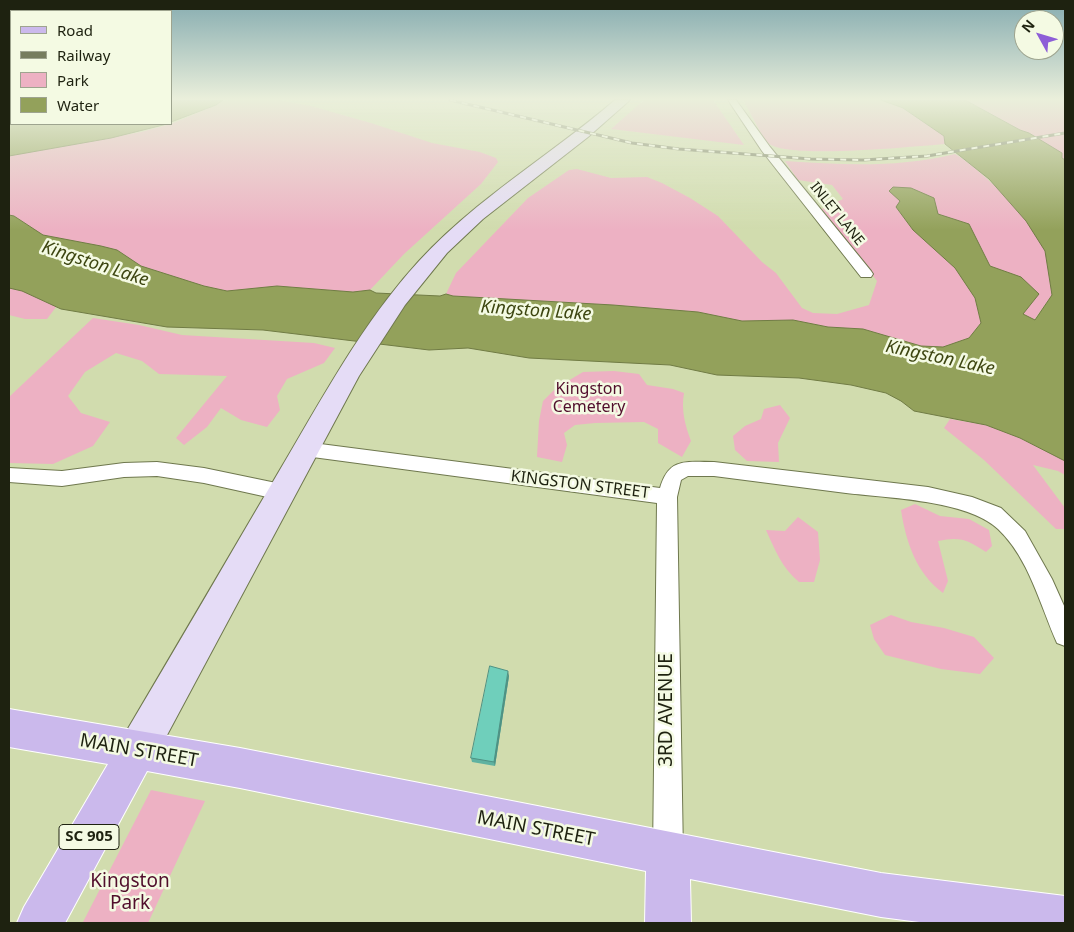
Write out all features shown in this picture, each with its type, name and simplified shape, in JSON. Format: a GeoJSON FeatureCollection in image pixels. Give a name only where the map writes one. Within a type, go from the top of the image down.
{"type":"FeatureCollection","features":[{"type":"Feature","properties":{"kind":"main road","name":"SC 905"},"geometry":{"type":"LineString","coordinates":[[40,923],[281,492],[376,328],[404,290],[458,232],[569,143]]}},
{"type":"Feature","properties":{"kind":"main road","name":"MAIN STREET"},"geometry":{"type":"LineString","coordinates":[[9,728],[137,752],[240,768],[668,855],[881,894],[1065,919]]}},
{"type":"Feature","properties":{"kind":"main road","name":"3RD AVENUE"},"geometry":{"type":"LineString","coordinates":[[668,855],[668,923]]}},
{"type":"Feature","properties":{"kind":"street","name":"INLET LANE"},"geometry":{"type":"LineString","coordinates":[[762,143],[866,274]]}},
{"type":"Feature","properties":{"kind":"street","name":"KINGSTON STREET"},"geometry":{"type":"LineString","coordinates":[[306,449],[667,497],[673,476],[685,469],[714,469],[928,495],[960,502],[994,514],[1024,543],[1065,635]]}},
{"type":"Feature","properties":{"kind":"street"},"geometry":{"type":"LineString","coordinates":[[9,475],[37,479],[69,478],[113,471],[156,469],[192,474],[281,492]]}},
{"type":"Feature","properties":{"kind":"street","name":"3RD AVENUE"},"geometry":{"type":"LineString","coordinates":[[667,497],[668,855]]}},
{"type":"Feature","properties":{"kind":"green space"},"geometry":{"type":"Polygon","coordinates":[[[78,143],[435,143],[480,152],[496,158],[498,162],[481,184],[404,254],[370,290],[353,292],[277,286],[227,291],[204,286],[141,266],[117,250],[43,235],[14,216],[9,215],[9,156],[78,143]]]}},
{"type":"Feature","properties":{"kind":"green space"},"geometry":{"type":"Polygon","coordinates":[[[769,143],[945,144],[853,151],[800,151],[780,148],[769,143]]]}},
{"type":"Feature","properties":{"kind":"green space"},"geometry":{"type":"Polygon","coordinates":[[[1043,143],[1065,143],[1065,160],[1043,143]]]}},
{"type":"Feature","properties":{"kind":"green space"},"geometry":{"type":"Polygon","coordinates":[[[955,154],[979,171],[1007,198],[1041,241],[1046,253],[1052,295],[1034,320],[1023,314],[1021,277],[990,266],[969,224],[938,214],[934,198],[911,188],[896,207],[913,230],[955,268],[975,298],[981,323],[969,338],[943,347],[921,346],[863,329],[828,327],[793,320],[742,321],[698,312],[446,294],[456,273],[528,198],[569,170],[577,169],[611,178],[647,177],[690,198],[718,216],[762,262],[776,273],[802,308],[813,313],[837,314],[869,305],[877,281],[822,209],[843,199],[832,185],[798,180],[785,161],[870,164],[912,162],[955,154]]]}},
{"type":"Feature","properties":{"kind":"green space"},"geometry":{"type":"Polygon","coordinates":[[[9,276],[59,303],[47,319],[25,319],[9,315],[9,276]]]}},
{"type":"Feature","properties":{"kind":"green space"},"geometry":{"type":"Polygon","coordinates":[[[93,318],[139,325],[182,335],[314,343],[335,348],[324,363],[287,379],[277,396],[280,410],[267,427],[241,420],[221,408],[207,427],[184,445],[176,438],[227,376],[159,374],[142,361],[116,353],[85,372],[68,396],[81,413],[110,422],[93,446],[53,464],[9,463],[9,397],[93,318]]]}},
{"type":"Feature","properties":{"kind":"green space","name":"Kingston Cemetery"},"geometry":{"type":"Polygon","coordinates":[[[614,371],[639,374],[647,385],[673,389],[684,393],[684,417],[691,441],[682,457],[658,443],[658,429],[644,422],[575,425],[564,433],[567,445],[562,462],[537,457],[539,421],[543,401],[556,388],[583,372],[614,371]]]}},
{"type":"Feature","properties":{"kind":"green space"},"geometry":{"type":"Polygon","coordinates":[[[780,405],[790,418],[778,443],[779,462],[747,461],[735,450],[733,436],[745,426],[761,419],[764,409],[780,405]]]}},
{"type":"Feature","properties":{"kind":"green space"},"geometry":{"type":"Polygon","coordinates":[[[950,419],[986,425],[1020,438],[1065,461],[1065,475],[1058,471],[1033,465],[1065,508],[1065,529],[1056,529],[984,460],[944,428],[950,419]]]}},
{"type":"Feature","properties":{"kind":"green space"},"geometry":{"type":"Polygon","coordinates":[[[915,504],[940,516],[969,519],[989,530],[992,546],[986,552],[964,540],[938,541],[948,581],[943,593],[926,576],[909,545],[901,510],[915,504]]]}},
{"type":"Feature","properties":{"kind":"green space"},"geometry":{"type":"Polygon","coordinates":[[[798,517],[818,532],[820,560],[814,582],[799,582],[793,577],[780,558],[766,530],[785,531],[798,517]]]}},
{"type":"Feature","properties":{"kind":"green space"},"geometry":{"type":"Polygon","coordinates":[[[891,615],[911,622],[944,628],[974,637],[994,658],[980,674],[941,669],[885,655],[874,639],[870,625],[891,615]]]}},
{"type":"Feature","properties":{"kind":"green space","name":"Kingston Park"},"geometry":{"type":"Polygon","coordinates":[[[151,790],[205,801],[148,923],[83,922],[151,790]]]}},
{"type":"Feature","properties":{"kind":"water"},"geometry":{"type":"Polygon","coordinates":[[[9,143],[80,143],[9,156],[9,143]]]}},
{"type":"Feature","properties":{"kind":"water","name":"Kingston Lake"},"geometry":{"type":"Polygon","coordinates":[[[1046,143],[1062,153],[1062,158],[1065,160],[1065,461],[1020,438],[986,425],[914,411],[886,393],[851,385],[799,378],[717,375],[670,365],[529,358],[468,348],[429,350],[263,330],[167,327],[61,309],[22,291],[9,288],[9,215],[14,216],[43,235],[117,250],[141,266],[204,286],[227,291],[277,286],[353,292],[370,290],[376,293],[440,296],[446,294],[453,296],[613,305],[698,312],[742,321],[793,320],[828,327],[863,329],[921,346],[943,347],[969,338],[981,323],[975,298],[955,268],[913,230],[896,207],[900,201],[889,191],[893,187],[911,188],[934,198],[938,214],[969,224],[990,266],[1021,277],[1039,294],[1023,314],[1035,320],[1052,295],[1045,251],[1026,221],[989,179],[945,144],[1046,143]]]}},
{"type":"Feature","properties":{"kind":"building"},"geometry":{"type":"Polygon","coordinates":[[[490,666],[508,671],[494,762],[471,758],[490,666]]]}},
{"type":"Feature","properties":{"kind":"railway"},"geometry":{"type":"LineString","coordinates":[[636,143],[679,149],[811,159],[863,160],[927,156],[1002,143]]}}]}
